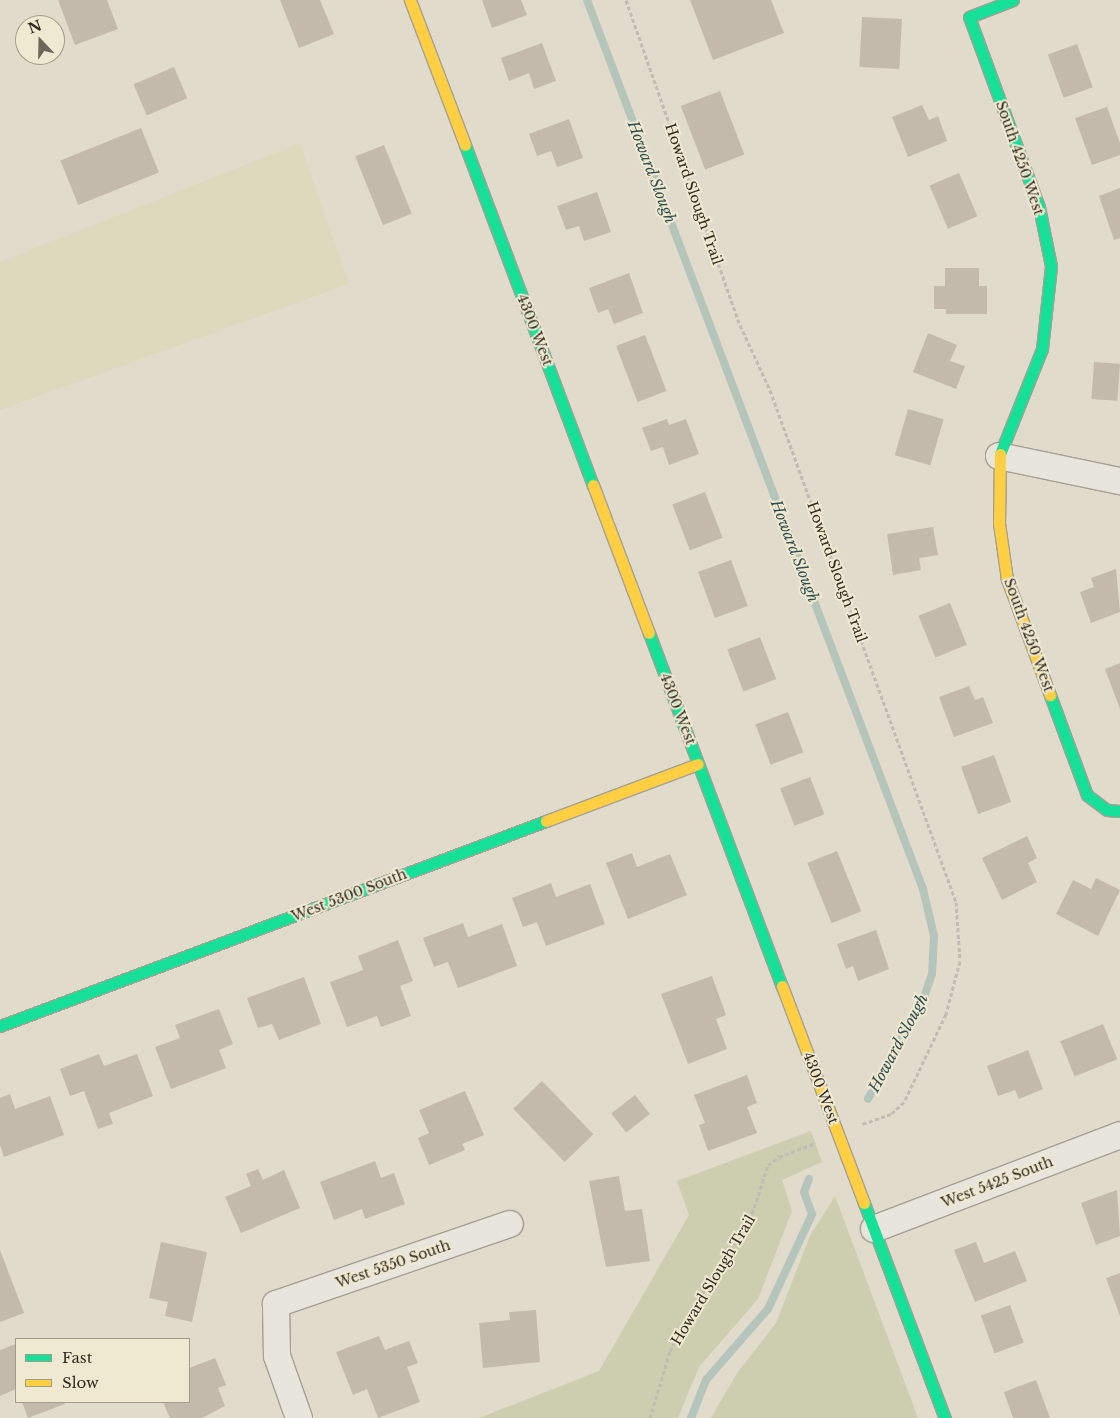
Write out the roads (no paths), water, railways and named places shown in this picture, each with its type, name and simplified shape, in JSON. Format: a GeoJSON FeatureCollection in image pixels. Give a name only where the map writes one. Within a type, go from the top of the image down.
{"type":"FeatureCollection","features":[{"type":"Feature","properties":{"kind":"street","name":"4300 West"},"geometry":{"type":"LineString","coordinates":[[410,0],[945,1418]]}},
{"type":"Feature","properties":{"kind":"street","name":"South 4250 West"},"geometry":{"type":"LineString","coordinates":[[1013,0],[969,17],[1039,208],[1051,266],[1049,309],[1042,349],[999,456],[999,522],[1007,579],[1087,795],[1107,810],[1120,811]]}},
{"type":"Feature","properties":{"kind":"street"},"geometry":{"type":"LineString","coordinates":[[999,456],[1120,481]]}},
{"type":"Feature","properties":{"kind":"street","name":"West 5300 South"},"geometry":{"type":"LineString","coordinates":[[0,1026],[698,764]]}},
{"type":"Feature","properties":{"kind":"street","name":"West 5425 South"},"geometry":{"type":"LineString","coordinates":[[874,1229],[1120,1135]]}},
{"type":"Feature","properties":{"kind":"street","name":"West 5350 South"},"geometry":{"type":"LineString","coordinates":[[300,1418],[277,1356],[276,1304],[510,1224]]}},
{"type":"Feature","properties":{"kind":"waterway","name":"Howard Slough"},"geometry":{"type":"LineString","coordinates":[[587,0],[923,889],[934,936],[932,974],[923,1000],[868,1099]]}},
{"type":"Feature","properties":{"kind":"waterway","name":"Howard Slough"},"geometry":{"type":"LineString","coordinates":[[691,1418],[706,1380],[768,1309],[812,1214],[804,1192],[809,1179]]}}]}
